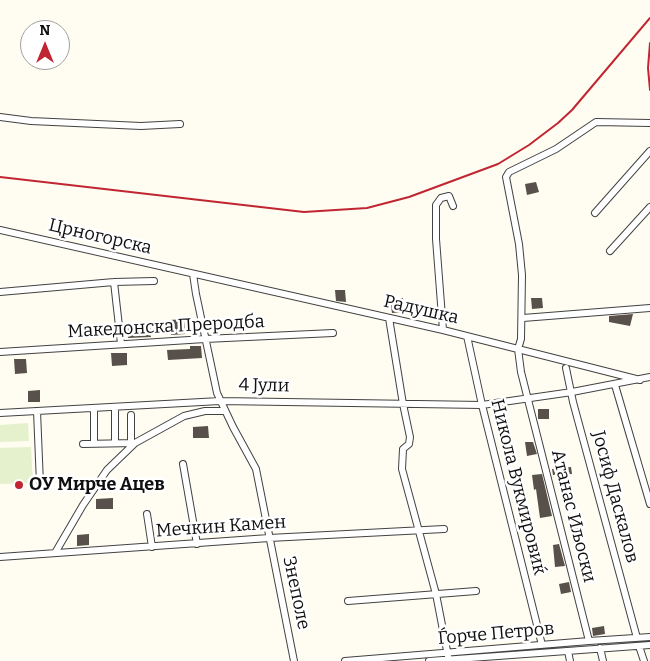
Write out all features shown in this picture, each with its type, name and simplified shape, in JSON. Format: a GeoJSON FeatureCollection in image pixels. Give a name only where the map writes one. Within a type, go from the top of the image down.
{"type":"FeatureCollection","features":[{"type":"Feature","properties":{"kind":"street"},"geometry":{"type":"LineString","coordinates":[[0,117],[30,121],[141,126],[180,124]]}},
{"type":"Feature","properties":{"kind":"street","name":"Никола Вукмировиќ"},"geometry":{"type":"LineString","coordinates":[[527,398],[518,349],[522,340],[523,318],[520,260],[506,177],[513,170],[556,149],[596,122],[650,123]]}},
{"type":"Feature","properties":{"kind":"street"},"geometry":{"type":"LineString","coordinates":[[595,213],[650,151]]}},
{"type":"Feature","properties":{"kind":"street"},"geometry":{"type":"LineString","coordinates":[[443,330],[436,239],[436,205],[441,198],[448,196],[453,206]]}},
{"type":"Feature","properties":{"kind":"street"},"geometry":{"type":"LineString","coordinates":[[610,251],[650,207]]}},
{"type":"Feature","properties":{"kind":"street","name":"Црногорска"},"geometry":{"type":"LineString","coordinates":[[0,230],[193,274]]}},
{"type":"Feature","properties":{"kind":"street","name":"Радушка"},"geometry":{"type":"LineString","coordinates":[[193,274],[443,330],[640,380]]}},
{"type":"Feature","properties":{"kind":"street","name":"Знеполе"},"geometry":{"type":"LineString","coordinates":[[193,274],[205,339],[220,401],[254,463],[294,661]]}},
{"type":"Feature","properties":{"kind":"street"},"geometry":{"type":"LineString","coordinates":[[0,292],[114,282],[154,282]]}},
{"type":"Feature","properties":{"kind":"street"},"geometry":{"type":"LineString","coordinates":[[114,282],[121,344]]}},
{"type":"Feature","properties":{"kind":"street"},"geometry":{"type":"LineString","coordinates":[[523,318],[650,308]]}},
{"type":"Feature","properties":{"kind":"street"},"geometry":{"type":"LineString","coordinates":[[389,318],[410,437],[409,444],[403,449],[402,469],[436,594],[449,658]]}},
{"type":"Feature","properties":{"kind":"street","name":"Македонска Преродба"},"geometry":{"type":"LineString","coordinates":[[0,352],[333,333]]}},
{"type":"Feature","properties":{"kind":"street","name":"Никола Вукмировиќ"},"geometry":{"type":"LineString","coordinates":[[467,336],[482,405],[542,645]]}},
{"type":"Feature","properties":{"kind":"street","name":"Јосиф Даскалов"},"geometry":{"type":"LineString","coordinates":[[566,368],[638,638]]}},
{"type":"Feature","properties":{"kind":"street"},"geometry":{"type":"LineString","coordinates":[[572,392],[650,377]]}},
{"type":"Feature","properties":{"kind":"street"},"geometry":{"type":"LineString","coordinates":[[615,385],[650,504]]}},
{"type":"Feature","properties":{"kind":"street","name":"4 Јули"},"geometry":{"type":"LineString","coordinates":[[0,413],[220,401],[482,405],[572,392]]}},
{"type":"Feature","properties":{"kind":"street","name":"Aтанас Иљоски"},"geometry":{"type":"LineString","coordinates":[[527,398],[589,640]]}},
{"type":"Feature","properties":{"kind":"street"},"geometry":{"type":"LineString","coordinates":[[115,407],[115,443]]}},
{"type":"Feature","properties":{"kind":"street"},"geometry":{"type":"LineString","coordinates":[[94,408],[94,444]]}},
{"type":"Feature","properties":{"kind":"street"},"geometry":{"type":"LineString","coordinates":[[55,553],[83,505],[107,470],[133,443],[184,416],[205,411],[225,410]]}},
{"type":"Feature","properties":{"kind":"street"},"geometry":{"type":"LineString","coordinates":[[37,411],[40,484]]}},
{"type":"Feature","properties":{"kind":"street"},"geometry":{"type":"LineString","coordinates":[[131,415],[133,443]]}},
{"type":"Feature","properties":{"kind":"street"},"geometry":{"type":"LineString","coordinates":[[83,444],[133,443]]}},
{"type":"Feature","properties":{"kind":"street"},"geometry":{"type":"LineString","coordinates":[[183,464],[196,544]]}},
{"type":"Feature","properties":{"kind":"street"},"geometry":{"type":"LineString","coordinates":[[147,514],[152,547]]}},
{"type":"Feature","properties":{"kind":"street","name":"Мечкин Камен"},"geometry":{"type":"LineString","coordinates":[[0,557],[269,538],[444,529]]}},
{"type":"Feature","properties":{"kind":"street"},"geometry":{"type":"LineString","coordinates":[[348,601],[476,591]]}},
{"type":"Feature","properties":{"kind":"street","name":"Ѓорче Петров"},"geometry":{"type":"LineString","coordinates":[[429,661],[542,645],[589,640],[650,637]]}},
{"type":"Feature","properties":{"kind":"street","name":"Ѓорче Петров"},"geometry":{"type":"LineString","coordinates":[[345,661],[449,658],[650,645]]}},
{"type":"Feature","properties":{"kind":"street"},"geometry":{"type":"LineString","coordinates":[[639,646],[644,661]]}},
{"type":"Feature","properties":{"kind":"street"},"geometry":{"type":"LineString","coordinates":[[600,648],[603,661]]}},
{"type":"Feature","properties":{"kind":"street"},"geometry":{"type":"LineString","coordinates":[[568,651],[570,661]]}},
{"type":"Feature","properties":{"kind":"green space"},"geometry":{"type":"Polygon","coordinates":[[[28,423],[29,441],[0,442],[0,425],[28,423]]]}},
{"type":"Feature","properties":{"kind":"green space"},"geometry":{"type":"Polygon","coordinates":[[[31,447],[33,483],[0,484],[0,448],[31,447]]]}},
{"type":"Feature","properties":{"kind":"building"},"geometry":{"type":"Polygon","coordinates":[[[536,182],[539,192],[527,195],[525,184],[536,182]]]}},
{"type":"Feature","properties":{"kind":"building"},"geometry":{"type":"Polygon","coordinates":[[[335,290],[345,290],[346,302],[336,301],[335,290]]]}},
{"type":"Feature","properties":{"kind":"building"},"geometry":{"type":"Polygon","coordinates":[[[403,298],[404,312],[392,313],[390,299],[403,298]]]}},
{"type":"Feature","properties":{"kind":"building"},"geometry":{"type":"Polygon","coordinates":[[[531,298],[542,298],[543,308],[532,309],[531,298]]]}},
{"type":"Feature","properties":{"kind":"building"},"geometry":{"type":"Polygon","coordinates":[[[633,314],[630,326],[609,322],[609,316],[633,314]]]}},
{"type":"Feature","properties":{"kind":"building"},"geometry":{"type":"Polygon","coordinates":[[[184,319],[185,334],[171,335],[170,320],[184,319]]]}},
{"type":"Feature","properties":{"kind":"building"},"geometry":{"type":"Polygon","coordinates":[[[150,323],[151,337],[128,338],[126,325],[150,323]]]}},
{"type":"Feature","properties":{"kind":"building"},"geometry":{"type":"Polygon","coordinates":[[[190,346],[201,346],[202,358],[168,360],[167,350],[190,349],[190,346]]]}},
{"type":"Feature","properties":{"kind":"building"},"geometry":{"type":"Polygon","coordinates":[[[111,353],[127,353],[127,365],[112,366],[111,353]]]}},
{"type":"Feature","properties":{"kind":"building"},"geometry":{"type":"Polygon","coordinates":[[[14,359],[26,359],[27,373],[15,374],[14,359]]]}},
{"type":"Feature","properties":{"kind":"building"},"geometry":{"type":"Polygon","coordinates":[[[40,390],[40,402],[28,402],[28,391],[40,390]]]}},
{"type":"Feature","properties":{"kind":"building"},"geometry":{"type":"Polygon","coordinates":[[[538,409],[549,409],[549,419],[538,419],[538,409]]]}},
{"type":"Feature","properties":{"kind":"building"},"geometry":{"type":"Polygon","coordinates":[[[208,426],[209,438],[193,438],[193,427],[208,426]]]}},
{"type":"Feature","properties":{"kind":"building"},"geometry":{"type":"Polygon","coordinates":[[[525,442],[533,442],[537,454],[527,456],[525,442]]]}},
{"type":"Feature","properties":{"kind":"building"},"geometry":{"type":"Polygon","coordinates":[[[571,467],[572,474],[553,475],[552,469],[571,467]]]}},
{"type":"Feature","properties":{"kind":"building"},"geometry":{"type":"Polygon","coordinates":[[[542,474],[552,516],[540,518],[532,475],[542,474]]]}},
{"type":"Feature","properties":{"kind":"building"},"geometry":{"type":"Polygon","coordinates":[[[113,498],[113,509],[96,509],[96,499],[113,498]]]}},
{"type":"Feature","properties":{"kind":"building"},"geometry":{"type":"Polygon","coordinates":[[[583,528],[583,538],[572,539],[571,529],[583,528]]]}},
{"type":"Feature","properties":{"kind":"building"},"geometry":{"type":"Polygon","coordinates":[[[89,534],[89,545],[77,546],[77,535],[89,534]]]}},
{"type":"Feature","properties":{"kind":"building"},"geometry":{"type":"Polygon","coordinates":[[[559,544],[565,566],[555,567],[553,545],[559,544]]]}},
{"type":"Feature","properties":{"kind":"building"},"geometry":{"type":"Polygon","coordinates":[[[569,582],[571,592],[561,594],[559,584],[569,582]]]}},
{"type":"Feature","properties":{"kind":"building"},"geometry":{"type":"Polygon","coordinates":[[[604,626],[605,634],[593,636],[592,628],[604,626]]]}},
{"type":"Feature","properties":{"kind":"railway"},"geometry":{"type":"LineString","coordinates":[[0,177],[304,212],[367,208],[409,197],[498,164],[529,145],[572,110],[650,18]]}},
{"type":"Feature","properties":{"kind":"railway"},"geometry":{"type":"LineString","coordinates":[[650,43],[648,68],[650,90]]}},
{"type":"Feature","properties":{"kind":"place","name":"ОУ Мирче Ацев"},"geometry":{"type":"Point","coordinates":[19,485]}}]}
